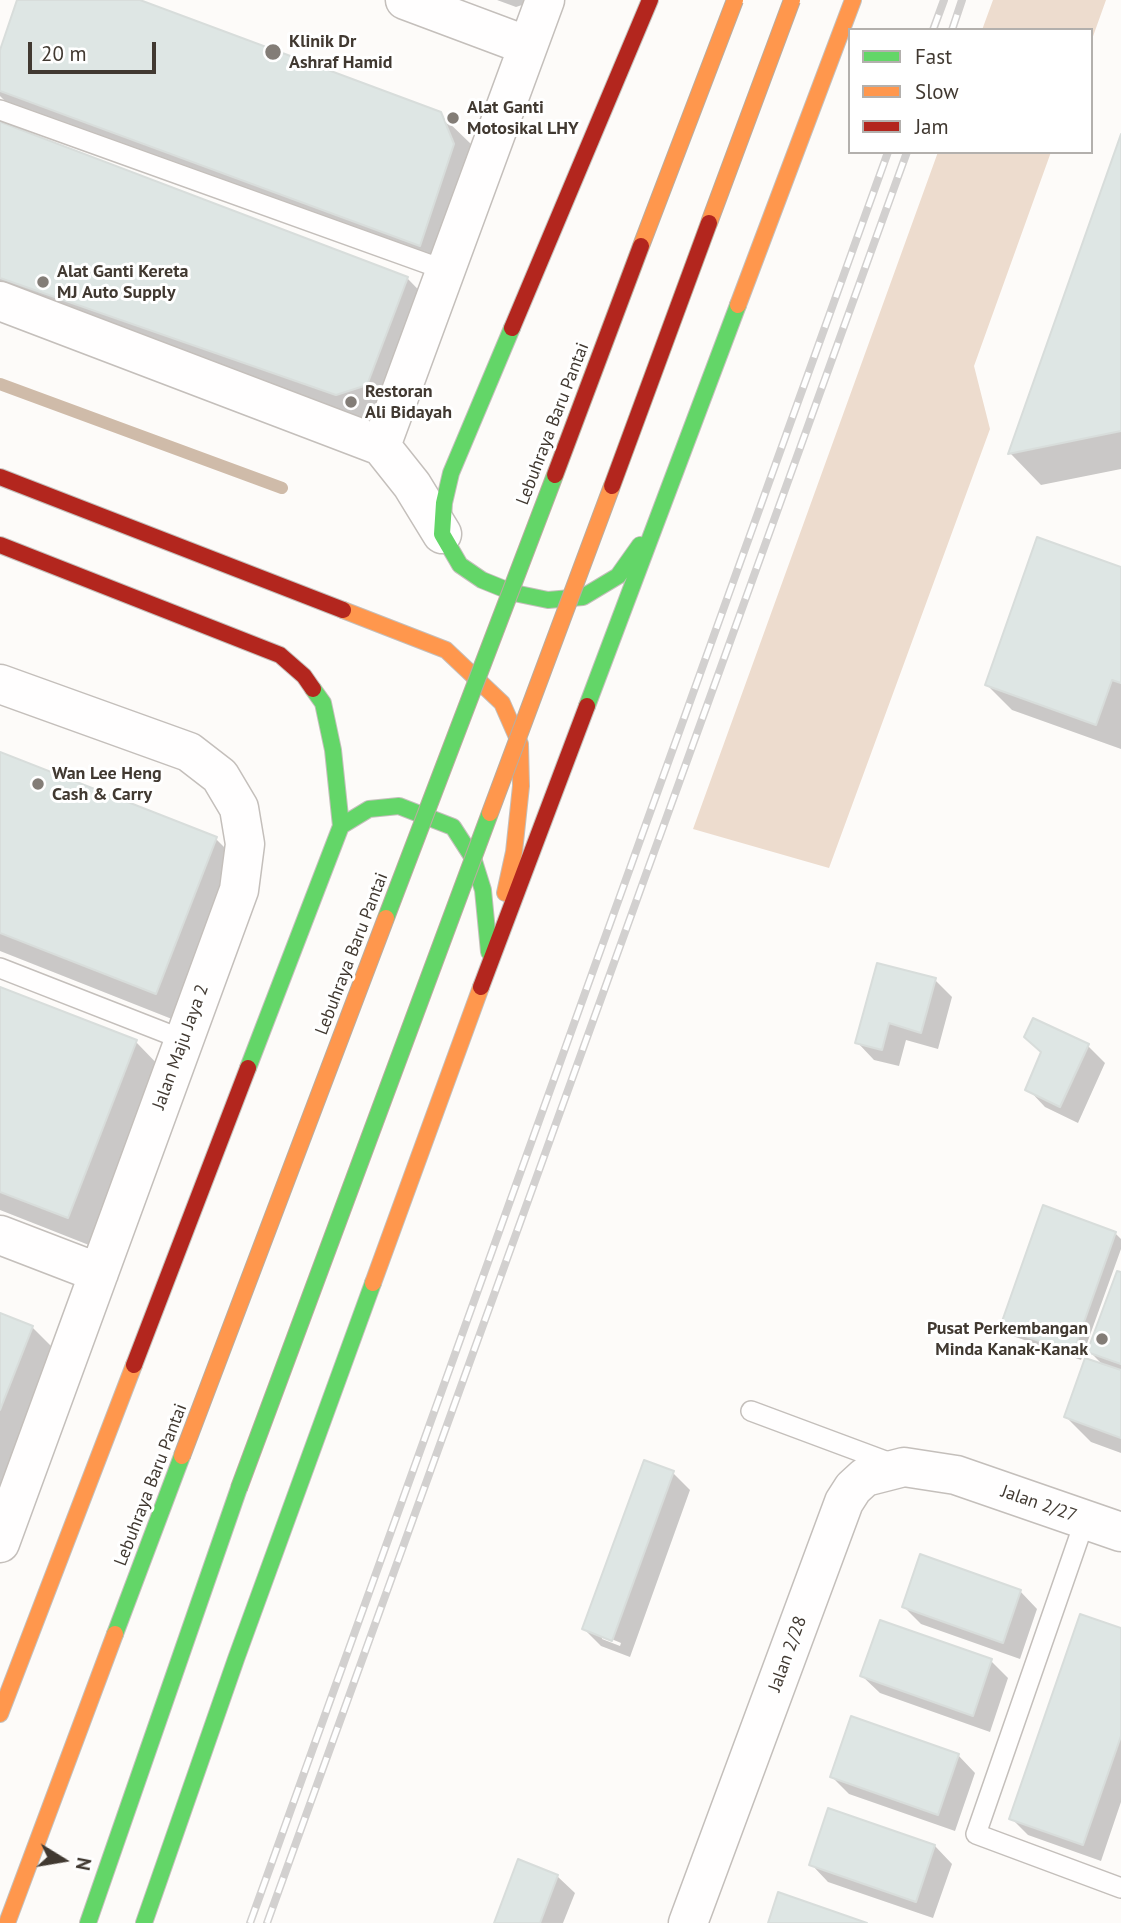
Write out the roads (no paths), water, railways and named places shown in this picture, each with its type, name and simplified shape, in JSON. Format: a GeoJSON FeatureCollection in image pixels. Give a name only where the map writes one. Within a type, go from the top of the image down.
{"type":"FeatureCollection","features":[{"type":"Feature","properties":{"kind":"main road"},"geometry":{"type":"LineString","coordinates":[[650,0],[451,473],[444,503],[442,534],[460,565],[482,580],[514,593],[548,600],[583,597],[618,576],[656,524]]}},
{"type":"Feature","properties":{"kind":"main road","name":"Lebuhraya Baru Pantai"},"geometry":{"type":"LineString","coordinates":[[7,1923],[735,0]]}},
{"type":"Feature","properties":{"kind":"main road"},"geometry":{"type":"LineString","coordinates":[[89,1923],[244,1475],[792,0]]}},
{"type":"Feature","properties":{"kind":"main road"},"geometry":{"type":"LineString","coordinates":[[144,1923],[246,1633],[490,963],[853,0]]}},
{"type":"Feature","properties":{"kind":"main road"},"geometry":{"type":"LineString","coordinates":[[0,477],[446,650],[502,703],[520,744],[521,786],[514,852],[490,963]]}},
{"type":"Feature","properties":{"kind":"main road"},"geometry":{"type":"LineString","coordinates":[[0,545],[280,655],[304,676],[323,703],[333,750],[341,826],[0,1714]]}},
{"type":"Feature","properties":{"kind":"main road"},"geometry":{"type":"LineString","coordinates":[[341,826],[369,809],[399,806],[453,827],[473,858],[483,890],[490,963]]}},
{"type":"Feature","properties":{"kind":"street"},"geometry":{"type":"LineString","coordinates":[[405,0],[528,46]]}},
{"type":"Feature","properties":{"kind":"street"},"geometry":{"type":"LineString","coordinates":[[381,446],[545,0]]}},
{"type":"Feature","properties":{"kind":"street"},"geometry":{"type":"LineString","coordinates":[[0,301],[381,446],[412,485],[442,534]]}},
{"type":"Feature","properties":{"kind":"street","name":"Jalan Maju Jaya 2"},"geometry":{"type":"LineString","coordinates":[[0,684],[189,752],[220,776],[239,808],[245,844],[239,890],[99,1273],[4,1521]]}},
{"type":"Feature","properties":{"kind":"street"},"geometry":{"type":"LineString","coordinates":[[0,1235],[99,1273]]}},
{"type":"Feature","properties":{"kind":"street","name":"Jalan 2/28"},"geometry":{"type":"LineString","coordinates":[[688,1923],[844,1502],[853,1488],[865,1477],[904,1468],[956,1475]]}},
{"type":"Feature","properties":{"kind":"street","name":"Jalan 2/27"},"geometry":{"type":"LineString","coordinates":[[956,1475],[1121,1532]]}},
{"type":"Feature","properties":{"kind":"lane"},"geometry":{"type":"LineString","coordinates":[[0,110],[445,270]]}},
{"type":"Feature","properties":{"kind":"lane"},"geometry":{"type":"LineString","coordinates":[[0,968],[184,1040]]}},
{"type":"Feature","properties":{"kind":"lane"},"geometry":{"type":"LineString","coordinates":[[751,1411],[904,1468]]}},
{"type":"Feature","properties":{"kind":"lane"},"geometry":{"type":"LineString","coordinates":[[1086,1520],[976,1834],[1121,1888]]}},
{"type":"Feature","properties":{"kind":"waterway"},"geometry":{"type":"LineString","coordinates":[[0,384],[282,488]]}},
{"type":"Feature","properties":{"kind":"railway"},"geometry":{"type":"LineString","coordinates":[[934,28],[944,0]]}},
{"type":"Feature","properties":{"kind":"railway"},"geometry":{"type":"LineString","coordinates":[[953,28],[962,0]]}},
{"type":"Feature","properties":{"kind":"railway"},"geometry":{"type":"LineString","coordinates":[[250,1923],[887,154]]}},
{"type":"Feature","properties":{"kind":"railway"},"geometry":{"type":"LineString","coordinates":[[267,1923],[906,154]]}},
{"type":"Feature","properties":{"kind":"place","name":"Klinik Dr Ashraf Hamid"},"geometry":{"type":"Point","coordinates":[273,52]}},
{"type":"Feature","properties":{"kind":"place","name":"Alat Ganti Motosikal LHY"},"geometry":{"type":"Point","coordinates":[453,118]}},
{"type":"Feature","properties":{"kind":"place","name":"Alat Ganti Kereta MJ Auto Supply"},"geometry":{"type":"Point","coordinates":[43,282]}},
{"type":"Feature","properties":{"kind":"place","name":"Restoran Ali Bidayah"},"geometry":{"type":"Point","coordinates":[351,402]}},
{"type":"Feature","properties":{"kind":"place","name":"Wan Lee Heng Cash & Carry"},"geometry":{"type":"Point","coordinates":[38,784]}},
{"type":"Feature","properties":{"kind":"place","name":"Pusat Perkembangan Minda Kanak-Kanak"},"geometry":{"type":"Point","coordinates":[1102,1339]}}]}
